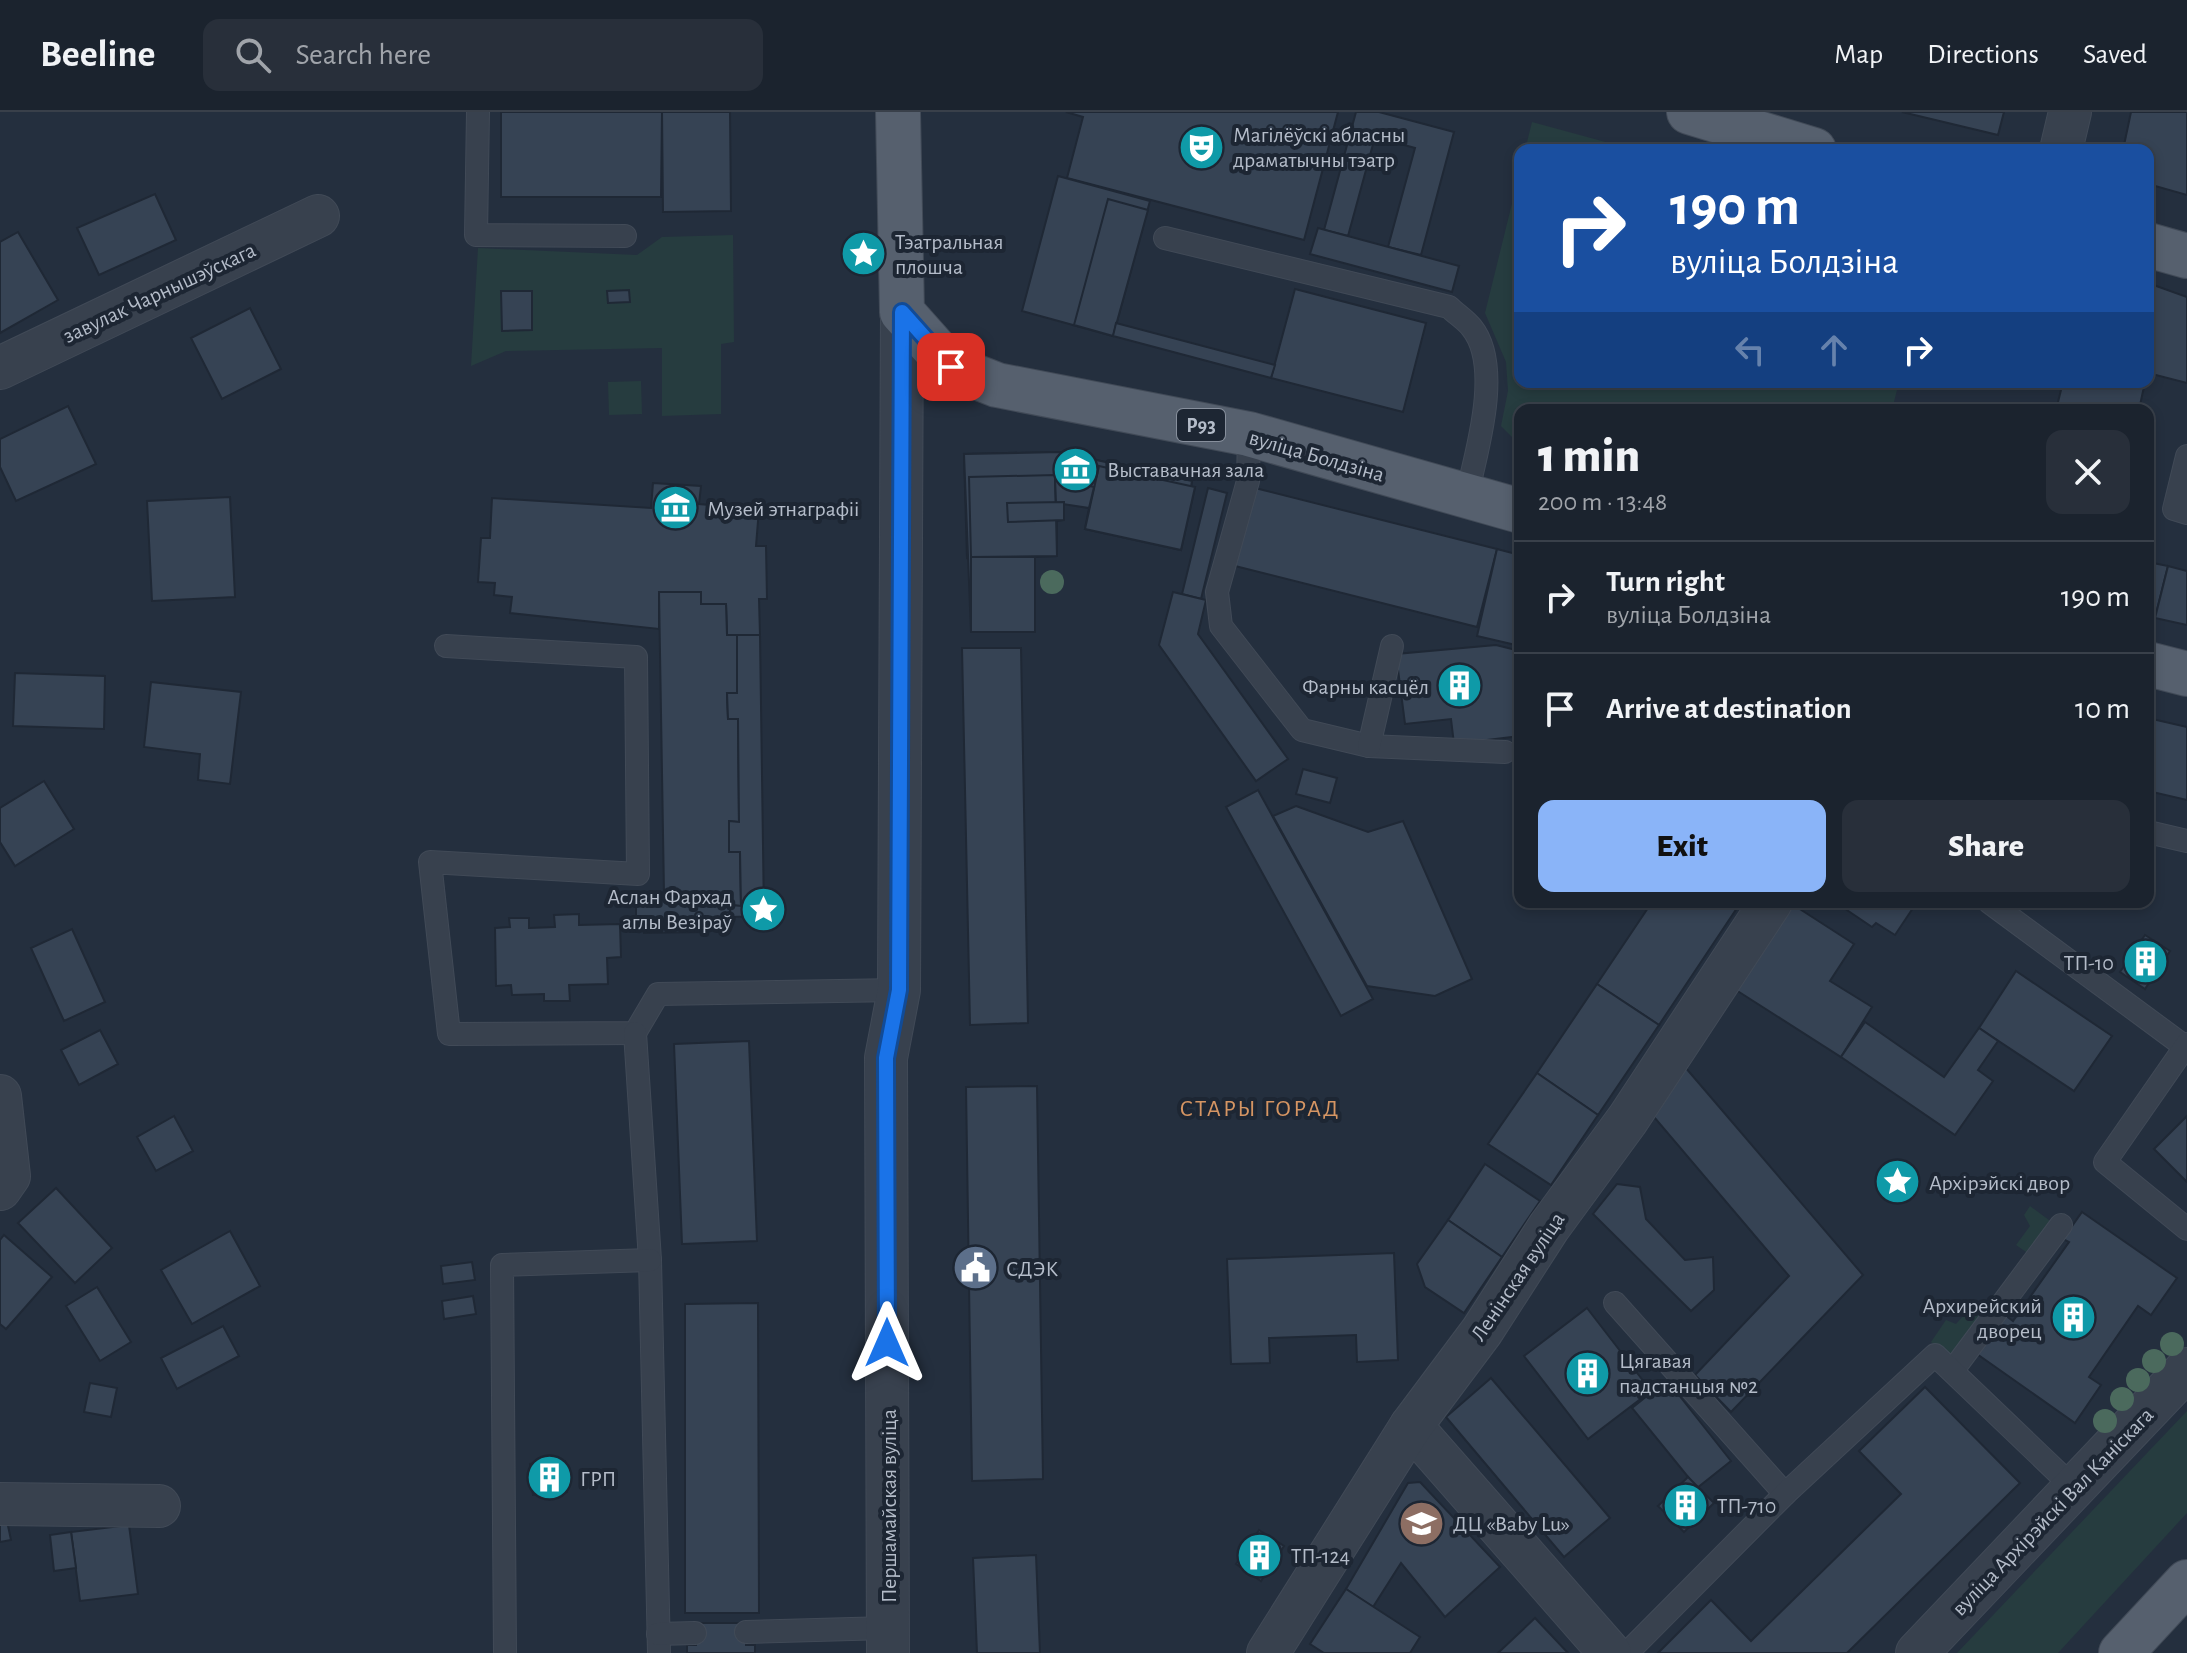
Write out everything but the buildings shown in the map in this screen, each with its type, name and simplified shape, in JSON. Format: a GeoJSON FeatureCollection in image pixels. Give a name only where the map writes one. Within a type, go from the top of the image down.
{"type":"FeatureCollection","features":[{"type":"Feature","properties":{"kind":"main road","name":"Першамайская вуліца"},"geometry":{"type":"LineString","coordinates":[[898,112],[902,312]]}},
{"type":"Feature","properties":{"kind":"main road"},"geometry":{"type":"LineString","coordinates":[[1690,112],[1794,144]]}},
{"type":"Feature","properties":{"kind":"main road"},"geometry":{"type":"LineString","coordinates":[[2154,247],[2187,256]]}},
{"type":"Feature","properties":{"kind":"main road","name":"вуліца Болдзіна"},"geometry":{"type":"LineString","coordinates":[[902,312],[951,367],[997,385],[1249,434],[1514,510]]}},
{"type":"Feature","properties":{"kind":"main road"},"geometry":{"type":"LineString","coordinates":[[2154,666],[2187,674]]}},
{"type":"Feature","properties":{"kind":"main road"},"geometry":{"type":"LineString","coordinates":[[2121,1653],[2187,1582]]}},
{"type":"Feature","properties":{"kind":"street"},"geometry":{"type":"LineString","coordinates":[[2062,144],[2070,112]]}},
{"type":"Feature","properties":{"kind":"street","name":"завулак Чарнышэўскага"},"geometry":{"type":"LineString","coordinates":[[0,368],[318,216]]}},
{"type":"Feature","properties":{"kind":"street","name":"Першамайская вуліца"},"geometry":{"type":"LineString","coordinates":[[888,1640],[886,1058],[899,990],[902,312]]}},
{"type":"Feature","properties":{"kind":"street","name":"Ленінская вуліца"},"geometry":{"type":"LineString","coordinates":[[1268,1653],[1411,1426],[1482,1331],[1549,1227],[1628,1119],[1767,908]]}},
{"type":"Feature","properties":{"kind":"street"},"geometry":{"type":"LineString","coordinates":[[0,1096],[9,1162],[9,1176],[0,1189]]}},
{"type":"Feature","properties":{"kind":"street","name":"вуліца Архірэйскі Вал Каніскага"},"geometry":{"type":"LineString","coordinates":[[1917,1653],[2187,1369]]}},
{"type":"Feature","properties":{"kind":"street"},"geometry":{"type":"LineString","coordinates":[[1411,1426],[1610,1653]]}},
{"type":"Feature","properties":{"kind":"street"},"geometry":{"type":"LineString","coordinates":[[0,1504],[159,1506]]}},
{"type":"Feature","properties":{"kind":"lane"},"geometry":{"type":"LineString","coordinates":[[478,112],[476,235],[625,236]]}},
{"type":"Feature","properties":{"kind":"lane"},"geometry":{"type":"LineString","coordinates":[[1165,238],[1449,307],[1473,329],[1483,353],[1487,383],[1466,498]]}},
{"type":"Feature","properties":{"kind":"lane"},"geometry":{"type":"LineString","coordinates":[[1249,434],[1248,481],[1217,592],[1221,626],[1302,730],[1369,746],[1505,752]]}},
{"type":"Feature","properties":{"kind":"lane"},"geometry":{"type":"LineString","coordinates":[[2187,456],[2174,509],[2187,513]]}},
{"type":"Feature","properties":{"kind":"lane"},"geometry":{"type":"LineString","coordinates":[[446,646],[636,657],[638,874],[430,862],[449,1034],[635,1033]]}},
{"type":"Feature","properties":{"kind":"lane"},"geometry":{"type":"LineString","coordinates":[[1369,746],[1392,646]]}},
{"type":"Feature","properties":{"kind":"lane"},"geometry":{"type":"LineString","coordinates":[[2154,833],[2187,841]]}},
{"type":"Feature","properties":{"kind":"lane"},"geometry":{"type":"LineString","coordinates":[[1997,908],[2186,1045],[2105,1162],[2187,1229]]}},
{"type":"Feature","properties":{"kind":"lane"},"geometry":{"type":"LineString","coordinates":[[695,1633],[659,1643],[650,1260],[635,1033],[658,994],[899,990]]}},
{"type":"Feature","properties":{"kind":"lane"},"geometry":{"type":"LineString","coordinates":[[1953,1370],[2061,1225]]}},
{"type":"Feature","properties":{"kind":"lane"},"geometry":{"type":"LineString","coordinates":[[505,1653],[502,1265],[650,1260]]}},
{"type":"Feature","properties":{"kind":"lane"},"geometry":{"type":"LineString","coordinates":[[1615,1303],[1785,1494]]}},
{"type":"Feature","properties":{"kind":"lane"},"geometry":{"type":"LineString","coordinates":[[1627,1653],[1785,1494],[1935,1355],[2074,1488]]}},
{"type":"Feature","properties":{"kind":"lane"},"geometry":{"type":"LineString","coordinates":[[746,1632],[888,1640]]}},
{"type":"Feature","properties":{"kind":"green space"},"geometry":{"type":"Polygon","coordinates":[[[1532,122],[1613,144],[1526,144],[1532,122]]]}},
{"type":"Feature","properties":{"kind":"green space"},"geometry":{"type":"Polygon","coordinates":[[[1514,195],[1514,388],[1898,388],[1894,404],[1514,404],[1514,439],[1501,426],[1508,391],[1506,362],[1485,313],[1514,195]]]}},
{"type":"Feature","properties":{"kind":"green space"},"geometry":{"type":"Polygon","coordinates":[[[733,235],[734,342],[721,344],[721,414],[662,416],[662,348],[506,351],[471,366],[478,248],[637,255],[662,237],[733,235]]]}},
{"type":"Feature","properties":{"kind":"green space"},"geometry":{"type":"Polygon","coordinates":[[[641,381],[642,414],[609,415],[608,382],[641,381]]]}},
{"type":"Feature","properties":{"kind":"green space"},"geometry":{"type":"Polygon","coordinates":[[[2030,1206],[2053,1223],[2029,1254],[2016,1245],[2030,1226],[2024,1215],[2030,1206]]]}},
{"type":"Feature","properties":{"kind":"green space"},"geometry":{"type":"Polygon","coordinates":[[[1974,1304],[1984,1313],[1950,1358],[1931,1342],[1946,1320],[1956,1324],[1974,1304]]]}},
{"type":"Feature","properties":{"kind":"green space"},"geometry":{"type":"Polygon","coordinates":[[[2187,1411],[2187,1513],[2058,1653],[1957,1653],[2187,1411]]]}},
{"type":"Feature","properties":{"kind":"place","name":"Магілёўскі абласны драматычны тэатр"},"geometry":{"type":"Point","coordinates":[1202,147]}},
{"type":"Feature","properties":{"kind":"place","name":"Тэатральная плошча"},"geometry":{"type":"Point","coordinates":[864,254]}},
{"type":"Feature","properties":{"kind":"place","name":"Выставачная зала"},"geometry":{"type":"Point","coordinates":[1076,469]}},
{"type":"Feature","properties":{"kind":"place","name":"Музей этнаграфіі"},"geometry":{"type":"Point","coordinates":[676,508]}},
{"type":"Feature","properties":{"kind":"place","name":"Фарны касцёл"},"geometry":{"type":"Point","coordinates":[1460,686]}},
{"type":"Feature","properties":{"kind":"place","name":"Аслан Фархад аглы Везіраў"},"geometry":{"type":"Point","coordinates":[763,909]}},
{"type":"Feature","properties":{"kind":"place","name":"ТП-10"},"geometry":{"type":"Point","coordinates":[2145,962]}},
{"type":"Feature","properties":{"kind":"place","name":"Архірэйскі двор"},"geometry":{"type":"Point","coordinates":[1898,1182]}},
{"type":"Feature","properties":{"kind":"place","name":"СДЭК"},"geometry":{"type":"Point","coordinates":[975,1268]}},
{"type":"Feature","properties":{"kind":"place","name":"Архирейский дворец"},"geometry":{"type":"Point","coordinates":[2073,1318]}},
{"type":"Feature","properties":{"kind":"place","name":"Цягавая падстанцыя №2"},"geometry":{"type":"Point","coordinates":[1588,1373]}},
{"type":"Feature","properties":{"kind":"place","name":"ГРП"},"geometry":{"type":"Point","coordinates":[549,1478]}},
{"type":"Feature","properties":{"kind":"place","name":"ТП-710"},"geometry":{"type":"Point","coordinates":[1686,1505]}},
{"type":"Feature","properties":{"kind":"place","name":"ДЦ «Baby Lu»"},"geometry":{"type":"Point","coordinates":[1422,1523]}},
{"type":"Feature","properties":{"kind":"place","name":"ТП-124"},"geometry":{"type":"Point","coordinates":[1260,1555]}},
{"type":"Feature","properties":{"kind":"district","name":"СТАРЫ ГОРАД"},"geometry":{"type":"Point","coordinates":[1260,1108]}},
{"type":"Feature","properties":{"kind":"route"},"geometry":{"type":"LineString","coordinates":[[887,1343],[886,1058],[899,990],[902,312],[951,367]]}}]}
